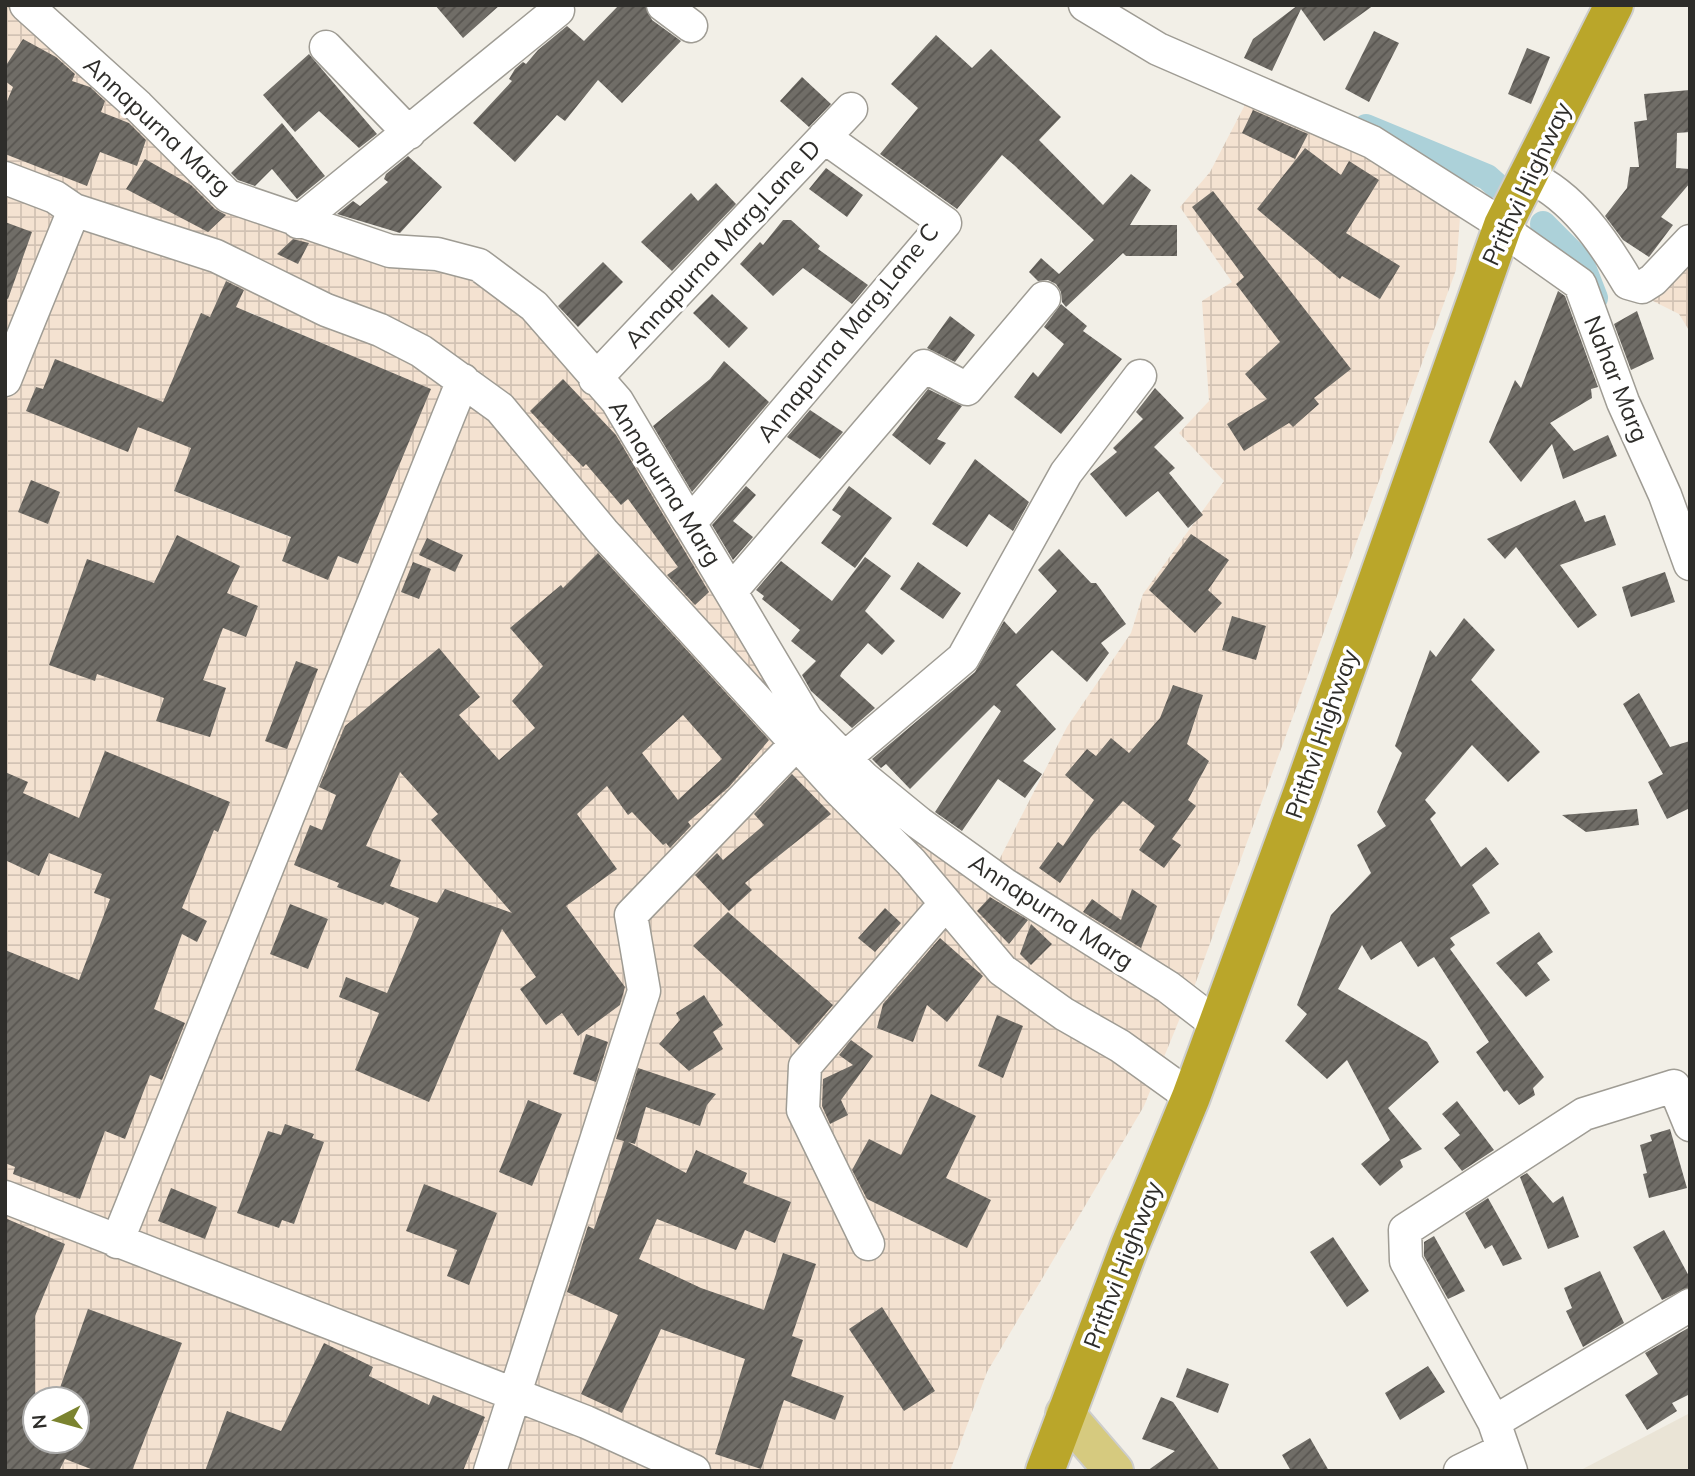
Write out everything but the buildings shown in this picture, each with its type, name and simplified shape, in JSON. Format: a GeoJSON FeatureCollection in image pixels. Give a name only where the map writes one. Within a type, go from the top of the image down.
{"type":"FeatureCollection","features":[{"type":"Feature","properties":{"kind":"highway","name":"Prithvi Highway"},"geometry":{"type":"LineString","coordinates":[[1045,1471],[1191,1097],[1302,794],[1503,225],[1614,5]]}},
{"type":"Feature","properties":{"kind":"main road"},"geometry":{"type":"LineString","coordinates":[[1065,1414],[1114,1471]]}},
{"type":"Feature","properties":{"kind":"street","name":"Annapurna Marg"},"geometry":{"type":"LineString","coordinates":[[26,5],[138,106],[228,197],[390,251],[438,254],[479,265],[534,306],[617,401],[807,720],[864,778],[919,823],[1004,884],[1168,987],[1216,1024]]}},
{"type":"Feature","properties":{"kind":"street"},"geometry":{"type":"LineString","coordinates":[[298,222],[558,10],[555,5]]}},
{"type":"Feature","properties":{"kind":"street"},"geometry":{"type":"LineString","coordinates":[[663,5],[691,26]]}},
{"type":"Feature","properties":{"kind":"street","name":"Nahar Marg"},"geometry":{"type":"LineString","coordinates":[[1085,5],[1158,50],[1372,142],[1503,225],[1515,238],[1580,284],[1623,402],[1665,495],[1690,564]]}},
{"type":"Feature","properties":{"kind":"street"},"geometry":{"type":"LineString","coordinates":[[326,47],[410,132]]}},
{"type":"Feature","properties":{"kind":"street","name":"Annapurna Marg,Lane D"},"geometry":{"type":"LineString","coordinates":[[595,379],[850,109]]}},
{"type":"Feature","properties":{"kind":"street","name":"Annapurna Marg,Lane C"},"geometry":{"type":"LineString","coordinates":[[690,523],[945,223],[824,137]]}},
{"type":"Feature","properties":{"kind":"street"},"geometry":{"type":"LineString","coordinates":[[1528,176],[1545,183],[1563,198],[1608,249],[1628,283],[1642,287],[1653,280],[1690,241]]}},
{"type":"Feature","properties":{"kind":"street"},"geometry":{"type":"LineString","coordinates":[[5,178],[55,197],[74,210],[216,256],[326,310],[380,330],[421,351],[500,408],[603,532],[797,743],[911,862],[1002,970],[1064,1014],[1120,1046],[1191,1097]]}},
{"type":"Feature","properties":{"kind":"street"},"geometry":{"type":"LineString","coordinates":[[5,380],[74,210]]}},
{"type":"Feature","properties":{"kind":"street"},"geometry":{"type":"LineString","coordinates":[[1580,284],[1593,234]]}},
{"type":"Feature","properties":{"kind":"street"},"geometry":{"type":"LineString","coordinates":[[731,591],[924,366],[967,389],[1044,298]]}},
{"type":"Feature","properties":{"kind":"street"},"geometry":{"type":"LineString","coordinates":[[846,757],[963,658],[1066,472],[1140,376]]}},
{"type":"Feature","properties":{"kind":"street"},"geometry":{"type":"LineString","coordinates":[[117,1242],[463,380]]}},
{"type":"Feature","properties":{"kind":"street"},"geometry":{"type":"LineString","coordinates":[[491,1471],[644,991],[631,915],[797,743]]}},
{"type":"Feature","properties":{"kind":"street"},"geometry":{"type":"LineString","coordinates":[[868,1244],[803,1110],[805,1066],[945,904]]}},
{"type":"Feature","properties":{"kind":"street"},"geometry":{"type":"LineString","coordinates":[[1503,1448],[1406,1261],[1405,1230],[1584,1114],[1674,1086],[1690,1125]]}},
{"type":"Feature","properties":{"kind":"street"},"geometry":{"type":"LineString","coordinates":[[5,1197],[514,1393],[694,1471]]}},
{"type":"Feature","properties":{"kind":"street"},"geometry":{"type":"LineString","coordinates":[[1460,1471],[1503,1448],[1637,1333],[1690,1305]]}},
{"type":"Feature","properties":{"kind":"shaded area"},"geometry":{"type":"Polygon","coordinates":[[[5,5],[19,5],[222,205],[479,270],[572,361],[668,497],[772,686],[1182,1013],[1144,1106],[987,1372],[950,1471],[5,1471],[5,5]],[[249,312],[174,491],[358,564],[430,389],[249,312]]]}},
{"type":"Feature","properties":{"kind":"shaded area"},"geometry":{"type":"Polygon","coordinates":[[[1249,97],[1461,204],[1456,270],[1193,990],[997,864],[1067,727],[1131,633],[1143,594],[1224,481],[1179,433],[1209,401],[1202,301],[1232,282],[1180,207],[1210,172],[1249,97]]]}},
{"type":"Feature","properties":{"kind":"shaded area"},"geometry":{"type":"Polygon","coordinates":[[[1690,251],[1690,332],[1679,314],[1649,299],[1690,251]]]}},
{"type":"Feature","properties":{"kind":"shaded area"},"geometry":{"type":"Polygon","coordinates":[[[1690,1413],[1690,1471],[1579,1471],[1690,1413]]]}},
{"type":"Feature","properties":{"kind":"waterway"},"geometry":{"type":"LineString","coordinates":[[1366,127],[1487,177],[1496,185]]}},
{"type":"Feature","properties":{"kind":"waterway"},"geometry":{"type":"LineString","coordinates":[[1543,224],[1581,262],[1595,298]]}}]}
